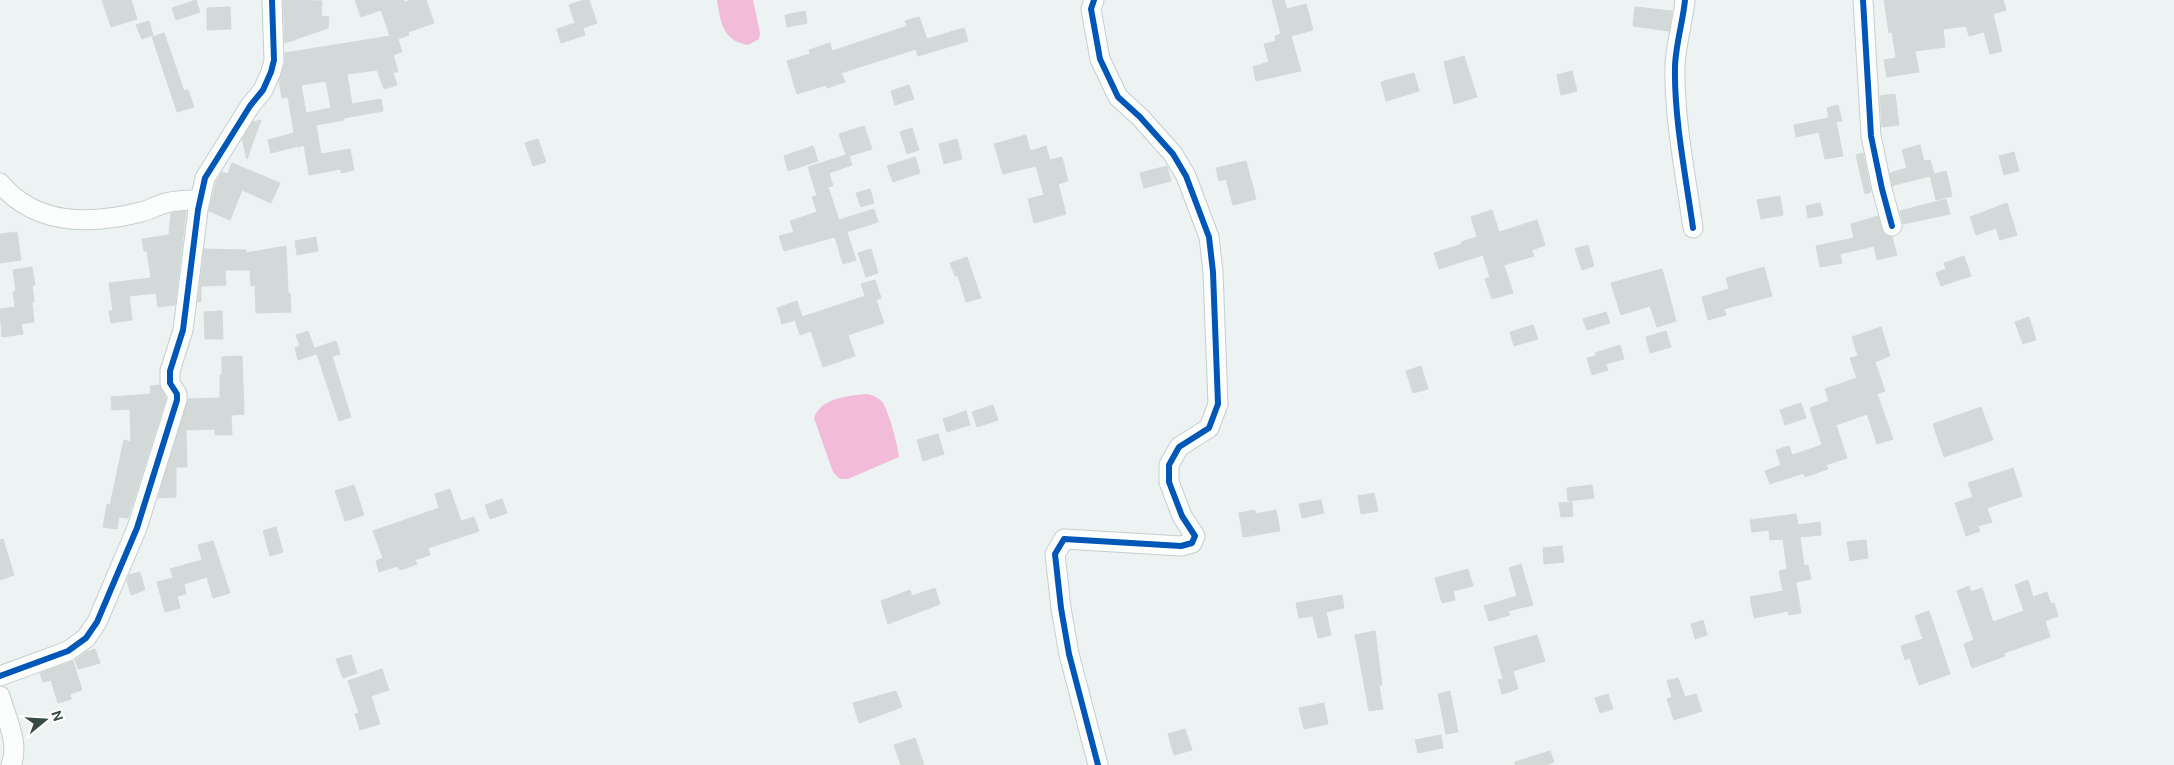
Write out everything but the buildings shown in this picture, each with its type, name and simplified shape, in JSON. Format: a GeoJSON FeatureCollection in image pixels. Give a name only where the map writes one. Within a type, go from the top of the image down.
{"type":"FeatureCollection","features":[{"type":"Feature","properties":{"kind":"street"},"geometry":{"type":"LineString","coordinates":[[0,676],[68,651],[86,638],[97,622],[107,601],[137,528],[177,400],[177,394],[170,383],[170,371],[183,330],[200,200],[205,178],[241,120],[263,90],[271,72],[274,60],[272,0]]}},
{"type":"Feature","properties":{"kind":"street"},"geometry":{"type":"LineString","coordinates":[[1094,0],[1092,9],[1100,60],[1118,97],[1140,117],[1177,161],[1186,176],[1208,237],[1213,272],[1218,404],[1209,428],[1179,447],[1169,465],[1169,482],[1182,516],[1195,536],[1192,543],[1180,546],[1064,540],[1055,554],[1069,654],[1098,765]]}},
{"type":"Feature","properties":{"kind":"street"},"geometry":{"type":"LineString","coordinates":[[1685,0],[1675,65],[1675,86],[1684,169],[1693,228]]}},
{"type":"Feature","properties":{"kind":"street"},"geometry":{"type":"LineString","coordinates":[[1863,0],[1871,136],[1882,190],[1892,226]]}},
{"type":"Feature","properties":{"kind":"street"},"geometry":{"type":"LineString","coordinates":[[0,183],[9,194],[21,203],[56,219],[87,220],[126,215],[142,212],[165,203],[200,200]]}},
{"type":"Feature","properties":{"kind":"street"},"geometry":{"type":"LineString","coordinates":[[0,696],[14,743],[15,756],[11,765]]}},
{"type":"Feature","properties":{"kind":"shaded area"},"geometry":{"type":"Polygon","coordinates":[[[717,0],[753,0],[760,33],[759,39],[748,45],[739,43],[728,35],[722,23],[717,0]]]}},
{"type":"Feature","properties":{"kind":"shaded area"},"geometry":{"type":"Polygon","coordinates":[[[866,394],[880,399],[883,403],[893,429],[899,457],[848,479],[840,479],[833,472],[814,418],[817,411],[829,402],[843,397],[866,394]]]}},
{"type":"Feature","properties":{"kind":"cycle path"},"geometry":{"type":"LineString","coordinates":[[0,676],[68,651],[86,638],[97,622],[137,528],[177,400],[177,394],[170,383],[170,371],[183,330],[198,210],[205,178],[250,106],[263,90],[271,72],[274,60],[272,0]]}},
{"type":"Feature","properties":{"kind":"cycle path"},"geometry":{"type":"LineString","coordinates":[[1094,0],[1091,9],[1100,59],[1118,97],[1140,117],[1173,154],[1186,176],[1209,237],[1213,272],[1218,404],[1209,428],[1179,447],[1169,465],[1169,482],[1182,516],[1195,536],[1192,543],[1181,546],[1064,539],[1055,554],[1061,608],[1069,654],[1098,765]]}},
{"type":"Feature","properties":{"kind":"cycle path"},"geometry":{"type":"LineString","coordinates":[[1685,0],[1676,52],[1675,87],[1681,148],[1693,228]]}},
{"type":"Feature","properties":{"kind":"cycle path"},"geometry":{"type":"LineString","coordinates":[[1863,0],[1871,136],[1892,226]]}}]}
